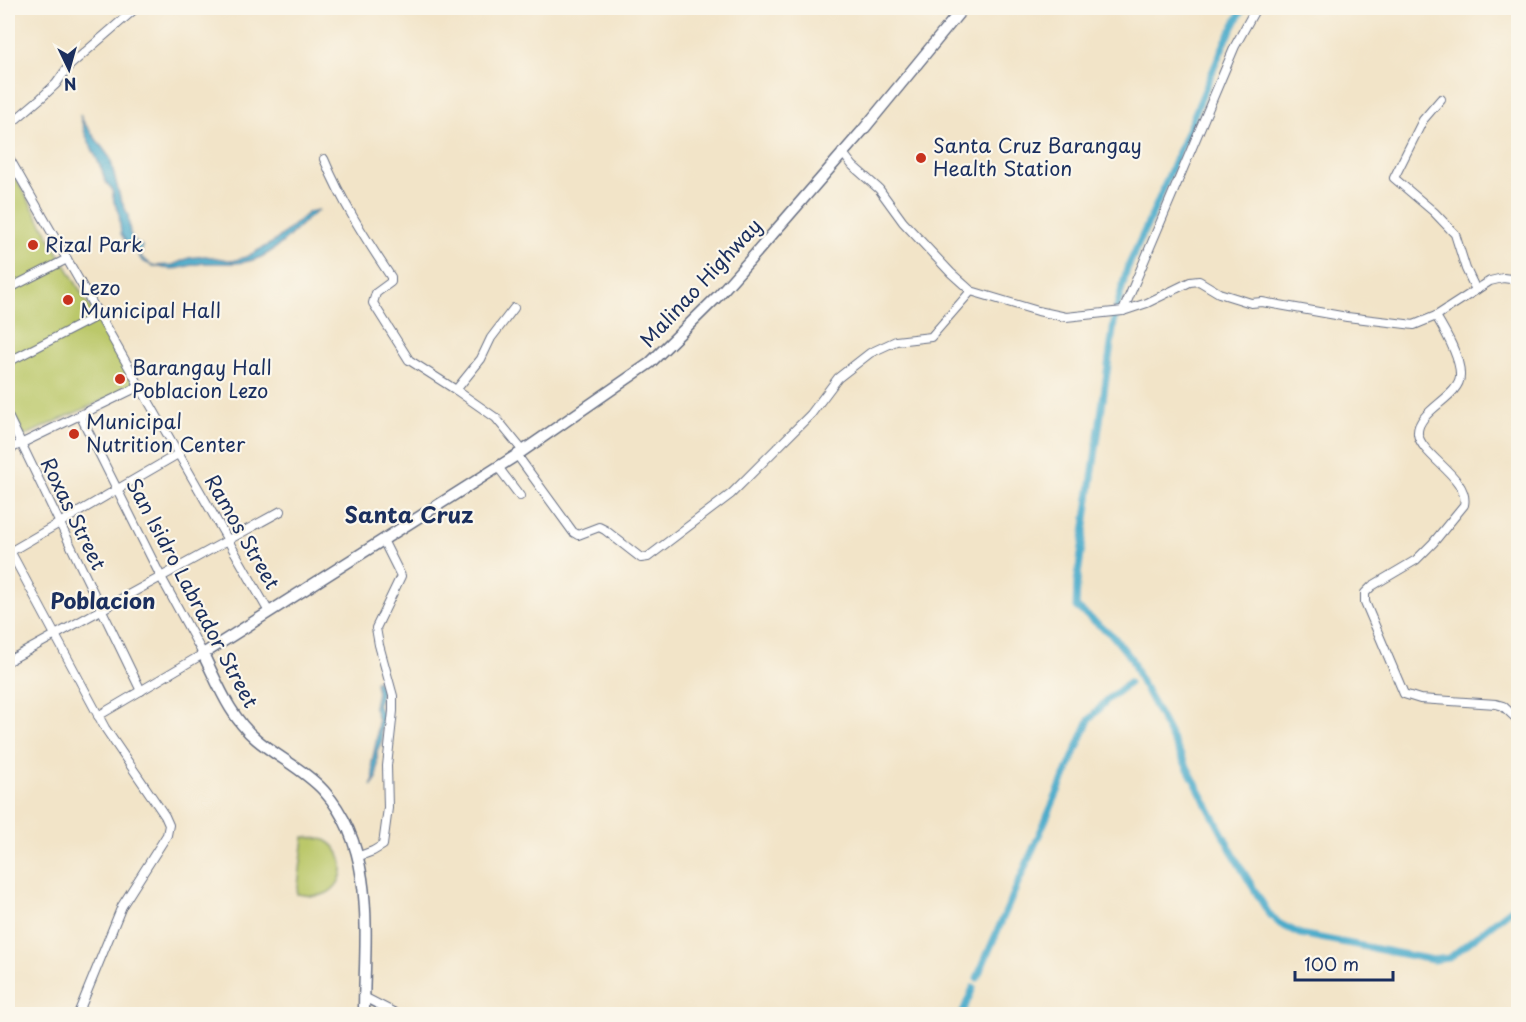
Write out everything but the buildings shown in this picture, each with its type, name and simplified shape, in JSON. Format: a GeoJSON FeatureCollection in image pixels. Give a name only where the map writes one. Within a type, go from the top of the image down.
{"type":"FeatureCollection","features":[{"type":"Feature","properties":{"kind":"main road","name":"Malinao Highway"},"geometry":{"type":"LineString","coordinates":[[203,654],[520,453],[650,363],[717,297],[963,8]]}},
{"type":"Feature","properties":{"kind":"main road","name":"San Isidro Labrador Street"},"geometry":{"type":"LineString","coordinates":[[203,654],[224,697],[243,726],[256,739],[316,783],[329,797],[346,827],[357,857],[365,898],[364,1014]]}},
{"type":"Feature","properties":{"kind":"street"},"geometry":{"type":"LineString","coordinates":[[8,126],[42,98],[68,68],[136,8]]}},
{"type":"Feature","properties":{"kind":"street"},"geometry":{"type":"LineString","coordinates":[[1123,311],[1235,46],[1256,8]]}},
{"type":"Feature","properties":{"kind":"street"},"geometry":{"type":"LineString","coordinates":[[1441,99],[1424,120],[1394,178],[1434,212],[1455,234],[1466,269],[1476,290]]}},
{"type":"Feature","properties":{"kind":"street"},"geometry":{"type":"LineString","coordinates":[[842,152],[853,166],[879,189],[903,222],[970,291],[1066,317],[1123,311],[1148,303],[1190,282],[1199,281],[1219,293],[1251,303],[1262,302],[1347,317],[1413,325],[1436,316],[1497,278],[1518,280]]}},
{"type":"Feature","properties":{"kind":"street","name":"Ramos Street"},"geometry":{"type":"LineString","coordinates":[[8,156],[269,612]]}},
{"type":"Feature","properties":{"kind":"street"},"geometry":{"type":"LineString","coordinates":[[324,159],[349,213],[391,277],[391,282],[376,293],[373,303],[409,360],[495,418],[573,532],[578,535],[599,527],[641,558],[648,557],[731,494],[811,414],[838,378],[870,353],[896,341],[930,337],[970,291]]}},
{"type":"Feature","properties":{"kind":"street"},"geometry":{"type":"LineString","coordinates":[[8,289],[67,259]]}},
{"type":"Feature","properties":{"kind":"street"},"geometry":{"type":"LineString","coordinates":[[456,390],[482,359],[500,324],[514,308]]}},
{"type":"Feature","properties":{"kind":"street"},"geometry":{"type":"LineString","coordinates":[[8,362],[99,315]]}},
{"type":"Feature","properties":{"kind":"street"},"geometry":{"type":"LineString","coordinates":[[1436,316],[1448,337],[1459,367],[1460,378],[1454,389],[1420,422],[1418,430],[1420,441],[1447,470],[1462,491],[1464,506],[1416,560],[1372,586],[1365,593],[1365,602],[1404,694],[1420,699],[1496,704],[1503,706],[1518,720]]}},
{"type":"Feature","properties":{"kind":"street"},"geometry":{"type":"LineString","coordinates":[[8,450],[140,386]]}},
{"type":"Feature","properties":{"kind":"street","name":"San Isidro Labrador Street"},"geometry":{"type":"LineString","coordinates":[[80,415],[161,577],[203,654]]}},
{"type":"Feature","properties":{"kind":"street","name":"Roxas Street"},"geometry":{"type":"LineString","coordinates":[[8,416],[141,691]]}},
{"type":"Feature","properties":{"kind":"street"},"geometry":{"type":"LineString","coordinates":[[78,1014],[122,906],[159,850],[167,835],[169,825],[105,728],[8,550],[60,523],[178,454]]}},
{"type":"Feature","properties":{"kind":"street"},"geometry":{"type":"LineString","coordinates":[[498,467],[520,496]]}},
{"type":"Feature","properties":{"kind":"street"},"geometry":{"type":"LineString","coordinates":[[8,661],[281,511]]}},
{"type":"Feature","properties":{"kind":"street"},"geometry":{"type":"LineString","coordinates":[[357,857],[380,848],[386,835],[387,766],[393,696],[376,628],[401,576],[383,540]]}},
{"type":"Feature","properties":{"kind":"street"},"geometry":{"type":"LineString","coordinates":[[99,716],[203,654]]}},
{"type":"Feature","properties":{"kind":"street"},"geometry":{"type":"LineString","coordinates":[[364,997],[397,1014]]}},
{"type":"Feature","properties":{"kind":"green space"},"geometry":{"type":"Polygon","coordinates":[[[8,165],[135,386],[24,436],[8,402],[8,165]]]}},
{"type":"Feature","properties":{"kind":"green space"},"geometry":{"type":"Polygon","coordinates":[[[304,837],[327,841],[339,853],[341,876],[338,884],[325,894],[311,896],[297,894],[304,837]]]}},
{"type":"Feature","properties":{"kind":"water"},"geometry":{"type":"Polygon","coordinates":[[[80,115],[110,158],[120,198],[128,215],[130,234],[142,246],[141,257],[151,265],[141,260],[137,249],[128,245],[121,234],[119,212],[114,202],[112,189],[105,181],[80,115]]]}},
{"type":"Feature","properties":{"kind":"water"},"geometry":{"type":"Polygon","coordinates":[[[319,210],[277,247],[254,260],[206,263],[170,269],[156,266],[173,265],[189,258],[205,256],[233,261],[246,257],[274,242],[309,212],[319,210]]]}},
{"type":"Feature","properties":{"kind":"water"},"geometry":{"type":"Polygon","coordinates":[[[377,680],[382,692],[377,705],[384,716],[381,730],[382,740],[377,751],[377,778],[371,786],[374,779],[372,762],[377,738],[378,720],[374,707],[377,680]]]}},
{"type":"Feature","properties":{"kind":"waterway"},"geometry":{"type":"LineString","coordinates":[[1117,307],[1127,269],[1225,42],[1243,8]]}},
{"type":"Feature","properties":{"kind":"waterway"},"geometry":{"type":"LineString","coordinates":[[1115,316],[1077,582],[1076,607],[1113,636],[1131,658],[1142,684]]}},
{"type":"Feature","properties":{"kind":"waterway"},"geometry":{"type":"LineString","coordinates":[[977,978],[1089,720],[1107,700],[1129,683]]}},
{"type":"Feature","properties":{"kind":"waterway"},"geometry":{"type":"LineString","coordinates":[[1145,688],[1237,861],[1269,914],[1280,924],[1300,934],[1433,960],[1449,958],[1518,904]]}},
{"type":"Feature","properties":{"kind":"waterway"},"geometry":{"type":"LineString","coordinates":[[962,1014],[973,988]]}},
{"type":"Feature","properties":{"kind":"place","name":"Santa Cruz Barangay Health Station"},"geometry":{"type":"Point","coordinates":[921,158]}},
{"type":"Feature","properties":{"kind":"place","name":"Rizal Park"},"geometry":{"type":"Point","coordinates":[33,245]}},
{"type":"Feature","properties":{"kind":"place","name":"Lezo Municipal Hall"},"geometry":{"type":"Point","coordinates":[68,300]}},
{"type":"Feature","properties":{"kind":"place","name":"Barangay Hall Poblacion Lezo"},"geometry":{"type":"Point","coordinates":[120,379]}},
{"type":"Feature","properties":{"kind":"place","name":"Municipal Nutrition Center"},"geometry":{"type":"Point","coordinates":[74,434]}},
{"type":"Feature","properties":{"kind":"district","name":"Santa Cruz"},"geometry":{"type":"Point","coordinates":[409,515]}},
{"type":"Feature","properties":{"kind":"district","name":"Poblacion"},"geometry":{"type":"Point","coordinates":[103,601]}}]}
